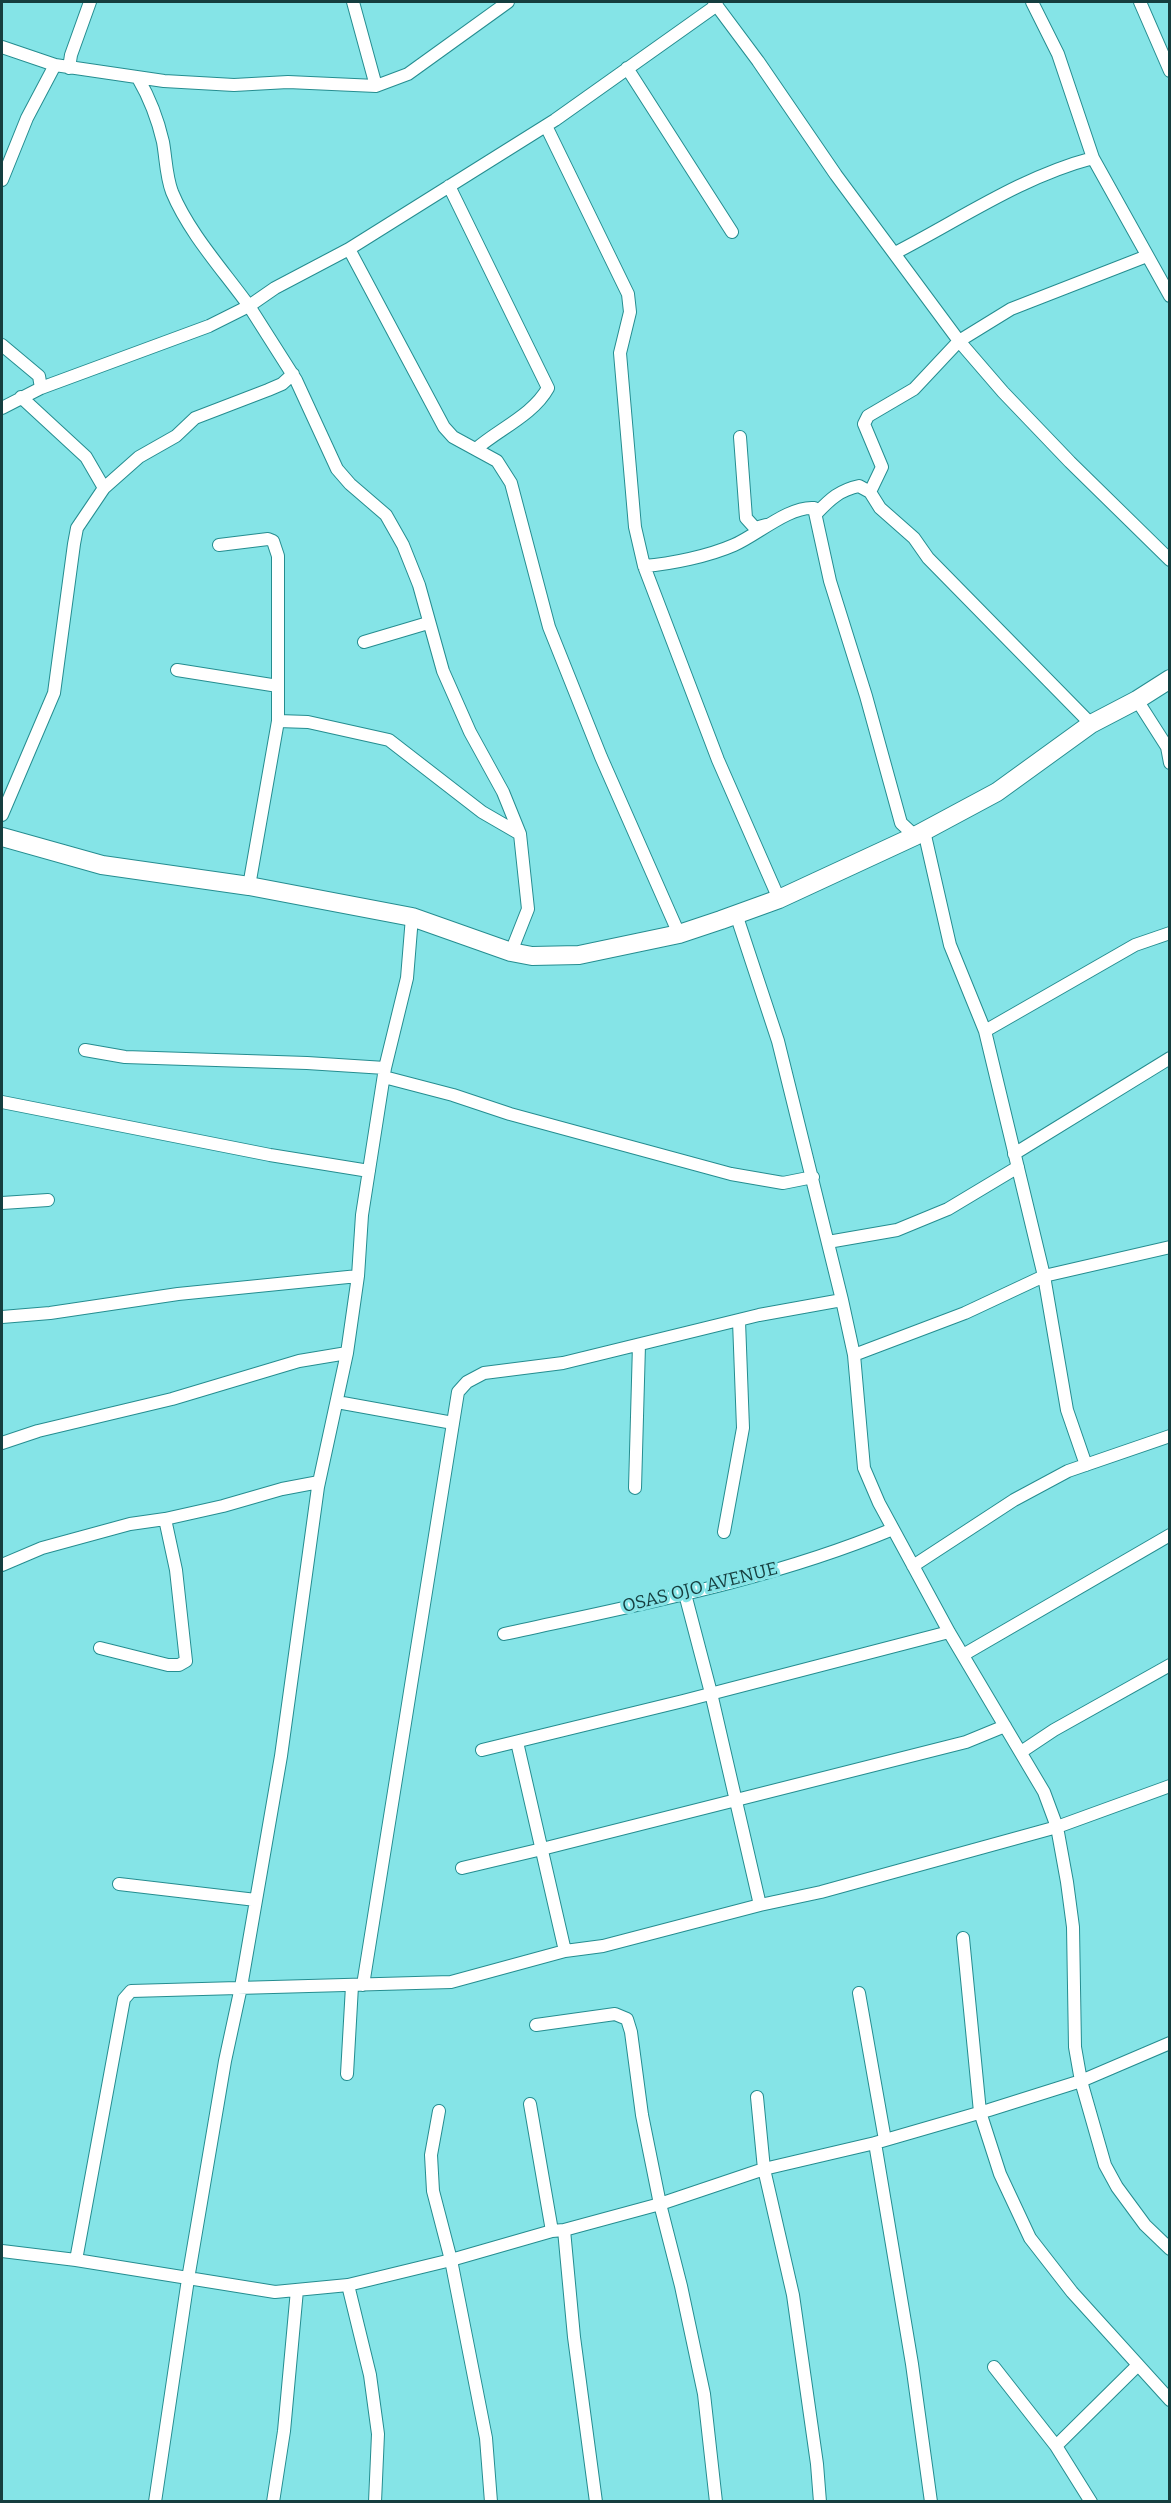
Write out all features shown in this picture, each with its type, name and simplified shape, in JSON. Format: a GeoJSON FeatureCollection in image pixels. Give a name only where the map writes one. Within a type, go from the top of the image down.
{"type":"FeatureCollection","features":[{"type":"Feature","properties":{"kind":"street"},"geometry":{"type":"LineString","coordinates":[[69,68],[90,2]]}},
{"type":"Feature","properties":{"kind":"street"},"geometry":{"type":"LineString","coordinates":[[353,2],[376,86]]}},
{"type":"Feature","properties":{"kind":"street"},"geometry":{"type":"LineString","coordinates":[[2,47],[55,65],[138,78],[234,85],[288,82],[376,86],[408,74],[508,2]]}},
{"type":"Feature","properties":{"kind":"street"},"geometry":{"type":"LineString","coordinates":[[1032,2],[1058,54],[1094,158],[1170,296]]}},
{"type":"Feature","properties":{"kind":"street"},"geometry":{"type":"LineString","coordinates":[[1140,2],[1170,71]]}},
{"type":"Feature","properties":{"kind":"street"},"geometry":{"type":"LineString","coordinates":[[2,408],[41,388],[209,326],[249,306],[275,288],[349,249],[546,126],[716,3],[836,175],[959,341],[1070,462],[1170,560]]}},
{"type":"Feature","properties":{"kind":"street"},"geometry":{"type":"LineString","coordinates":[[2,180],[5,159],[55,65]]}},
{"type":"Feature","properties":{"kind":"street"},"geometry":{"type":"LineString","coordinates":[[627,68],[732,232]]}},
{"type":"Feature","properties":{"kind":"street"},"geometry":{"type":"LineString","coordinates":[[138,78],[147,93],[163,141],[168,178],[177,201],[197,235],[249,306],[293,374],[337,470],[386,515],[403,544],[419,585],[443,671],[470,732],[503,792],[520,834],[528,909],[511,952]]}},
{"type":"Feature","properties":{"kind":"street"},"geometry":{"type":"LineString","coordinates":[[546,126],[628,294],[630,312],[620,353],[635,527],[644,566],[718,760],[779,899]]}},
{"type":"Feature","properties":{"kind":"street"},"geometry":{"type":"LineString","coordinates":[[895,253],[1013,187],[1060,167],[1094,158]]}},
{"type":"Feature","properties":{"kind":"street"},"geometry":{"type":"LineString","coordinates":[[449,186],[548,388],[541,402],[492,435],[476,449]]}},
{"type":"Feature","properties":{"kind":"street"},"geometry":{"type":"LineString","coordinates":[[349,249],[444,427],[453,437],[497,461],[511,483],[549,627],[601,757],[679,934]]}},
{"type":"Feature","properties":{"kind":"street"},"geometry":{"type":"LineString","coordinates":[[870,492],[882,467],[864,424],[865,420],[914,389],[959,341],[1011,309],[1148,256]]}},
{"type":"Feature","properties":{"kind":"street"},"geometry":{"type":"LineString","coordinates":[[2,345],[39,376],[41,388]]}},
{"type":"Feature","properties":{"kind":"street"},"geometry":{"type":"LineString","coordinates":[[2,815],[54,693],[65,598],[77,528],[104,488],[139,457],[176,436],[195,417],[282,384],[293,374]]}},
{"type":"Feature","properties":{"kind":"street"},"geometry":{"type":"LineString","coordinates":[[21,397],[86,457],[104,488]]}},
{"type":"Feature","properties":{"kind":"street"},"geometry":{"type":"LineString","coordinates":[[740,437],[742,496],[746,518],[755,528],[773,523]]}},
{"type":"Feature","properties":{"kind":"street"},"geometry":{"type":"LineString","coordinates":[[816,513],[834,495],[847,488],[859,486],[870,492],[880,508],[914,538],[936,567],[1091,724]]}},
{"type":"Feature","properties":{"kind":"street"},"geometry":{"type":"LineString","coordinates":[[644,566],[665,564],[734,545],[773,523],[807,508],[814,508],[830,581],[866,696],[901,823],[920,834],[950,945],[985,1031],[1044,1276],[1067,1410],[1086,1465]]}},
{"type":"Feature","properties":{"kind":"street"},"geometry":{"type":"LineString","coordinates":[[219,545],[268,539],[273,541],[278,556],[278,721],[249,886]]}},
{"type":"Feature","properties":{"kind":"street"},"geometry":{"type":"LineString","coordinates":[[364,642],[428,623]]}},
{"type":"Feature","properties":{"kind":"street"},"geometry":{"type":"LineString","coordinates":[[177,670],[278,686]]}},
{"type":"Feature","properties":{"kind":"street"},"geometry":{"type":"LineString","coordinates":[[2,837],[102,865],[249,886],[412,917],[511,952],[532,956],[579,955],[679,934],[779,899],[920,834],[997,792],[1091,724],[1137,700],[1170,679]]}},
{"type":"Feature","properties":{"kind":"street"},"geometry":{"type":"LineString","coordinates":[[1137,700],[1167,747],[1170,763]]}},
{"type":"Feature","properties":{"kind":"street"},"geometry":{"type":"LineString","coordinates":[[278,721],[308,722],[389,740],[482,812],[520,834]]}},
{"type":"Feature","properties":{"kind":"street"},"geometry":{"type":"LineString","coordinates":[[736,914],[778,1041],[842,1300],[854,1355],[864,1468],[879,1503],[948,1632],[1044,1792],[1058,1827],[1073,1927],[1076,2047],[1081,2081],[1105,2165],[1117,2187],[1144,2225],[1170,2249]]}},
{"type":"Feature","properties":{"kind":"street"},"geometry":{"type":"LineString","coordinates":[[155,2502],[188,2280],[225,2061],[241,1988],[281,1756],[319,1482],[347,1353],[358,1276],[362,1215],[385,1073],[407,978],[412,917]]}},
{"type":"Feature","properties":{"kind":"street"},"geometry":{"type":"LineString","coordinates":[[985,1031],[1135,945],[1170,933]]}},
{"type":"Feature","properties":{"kind":"street"},"geometry":{"type":"LineString","coordinates":[[85,1050],[125,1057],[307,1063],[385,1073],[731,1174],[783,1183],[813,1177]]}},
{"type":"Feature","properties":{"kind":"street"},"geometry":{"type":"LineString","coordinates":[[1014,1154],[1170,1058]]}},
{"type":"Feature","properties":{"kind":"street"},"geometry":{"type":"LineString","coordinates":[[2,1102],[259,1153],[369,1170]]}},
{"type":"Feature","properties":{"kind":"street"},"geometry":{"type":"LineString","coordinates":[[828,1242],[897,1230],[948,1209],[1018,1167]]}},
{"type":"Feature","properties":{"kind":"street"},"geometry":{"type":"LineString","coordinates":[[2,1203],[48,1200]]}},
{"type":"Feature","properties":{"kind":"street"},"geometry":{"type":"LineString","coordinates":[[854,1355],[965,1313],[1044,1276],[1170,1247]]}},
{"type":"Feature","properties":{"kind":"street"},"geometry":{"type":"LineString","coordinates":[[2,1317],[50,1313],[178,1294],[358,1276]]}},
{"type":"Feature","properties":{"kind":"street"},"geometry":{"type":"LineString","coordinates":[[347,2074],[358,1986],[458,1392],[467,1382],[484,1373],[563,1363],[739,1321],[842,1300]]}},
{"type":"Feature","properties":{"kind":"street"},"geometry":{"type":"LineString","coordinates":[[724,1532],[743,1428],[739,1321]]}},
{"type":"Feature","properties":{"kind":"street"},"geometry":{"type":"LineString","coordinates":[[634,1488],[639,1345]]}},
{"type":"Feature","properties":{"kind":"street"},"geometry":{"type":"LineString","coordinates":[[2,1443],[38,1431],[172,1399],[299,1361],[347,1353]]}},
{"type":"Feature","properties":{"kind":"street"},"geometry":{"type":"LineString","coordinates":[[337,1402],[453,1423]]}},
{"type":"Feature","properties":{"kind":"street"},"geometry":{"type":"LineString","coordinates":[[914,1566],[1014,1500],[1068,1471],[1170,1436]]}},
{"type":"Feature","properties":{"kind":"street"},"geometry":{"type":"LineString","coordinates":[[2,1564],[71,1539],[130,1524],[223,1506],[295,1485],[319,1482]]}},
{"type":"Feature","properties":{"kind":"street"},"geometry":{"type":"LineString","coordinates":[[100,1648],[168,1665],[179,1665],[186,1661],[176,1570],[165,1519]]}},
{"type":"Feature","properties":{"kind":"street","name":"OSAS OJO AVENUE"},"geometry":{"type":"LineString","coordinates":[[504,1634],[685,1594],[777,1570],[847,1548],[893,1529]]}},
{"type":"Feature","properties":{"kind":"street"},"geometry":{"type":"LineString","coordinates":[[963,1655],[1170,1535]]}},
{"type":"Feature","properties":{"kind":"street"},"geometry":{"type":"LineString","coordinates":[[685,1594],[711,1693],[760,1905]]}},
{"type":"Feature","properties":{"kind":"street"},"geometry":{"type":"LineString","coordinates":[[482,1750],[948,1632]]}},
{"type":"Feature","properties":{"kind":"street"},"geometry":{"type":"LineString","coordinates":[[1021,1752],[1054,1730],[1170,1665]]}},
{"type":"Feature","properties":{"kind":"street"},"geometry":{"type":"LineString","coordinates":[[462,1868],[542,1850],[966,1742],[1005,1726]]}},
{"type":"Feature","properties":{"kind":"street"},"geometry":{"type":"LineString","coordinates":[[517,1742],[565,1952]]}},
{"type":"Feature","properties":{"kind":"street"},"geometry":{"type":"LineString","coordinates":[[76,2260],[125,1997],[135,1990],[451,1982],[565,1952],[603,1946],[760,1905],[821,1892],[1058,1827],[1170,1786]]}},
{"type":"Feature","properties":{"kind":"street"},"geometry":{"type":"LineString","coordinates":[[118,1884],[256,1900]]}},
{"type":"Feature","properties":{"kind":"street"},"geometry":{"type":"LineString","coordinates":[[963,1938],[980,2112],[1000,2174],[1030,2238],[1072,2292],[1170,2400]]}},
{"type":"Feature","properties":{"kind":"street"},"geometry":{"type":"LineString","coordinates":[[859,1993],[931,2502]]}},
{"type":"Feature","properties":{"kind":"street"},"geometry":{"type":"LineString","coordinates":[[536,2025],[615,2014],[627,2019],[632,2032],[642,2115],[704,2394],[716,2502]]}},
{"type":"Feature","properties":{"kind":"street"},"geometry":{"type":"LineString","coordinates":[[2,2251],[76,2260],[188,2280],[275,2292],[348,2285],[660,2204],[764,2169],[880,2142],[1081,2081],[1170,2043]]}},
{"type":"Feature","properties":{"kind":"street"},"geometry":{"type":"LineString","coordinates":[[757,2097],[764,2169],[793,2295],[817,2464],[819,2502]]}},
{"type":"Feature","properties":{"kind":"street"},"geometry":{"type":"LineString","coordinates":[[530,2104],[558,2231],[596,2502]]}},
{"type":"Feature","properties":{"kind":"street"},"geometry":{"type":"LineString","coordinates":[[439,2111],[431,2154],[433,2191],[451,2260],[486,2438],[491,2502]]}},
{"type":"Feature","properties":{"kind":"street"},"geometry":{"type":"LineString","coordinates":[[348,2285],[370,2375],[378,2434],[375,2502]]}},
{"type":"Feature","properties":{"kind":"street"},"geometry":{"type":"LineString","coordinates":[[273,2502],[284,2431],[297,2290]]}},
{"type":"Feature","properties":{"kind":"street"},"geometry":{"type":"LineString","coordinates":[[1056,2446],[1137,2366]]}},
{"type":"Feature","properties":{"kind":"street"},"geometry":{"type":"LineString","coordinates":[[994,2367],[1056,2446],[1091,2502]]}},
{"type":"Feature","properties":{"kind":"street"},"geometry":{"type":"LineString","coordinates":[[375,2502],[378,2460]]}}]}
